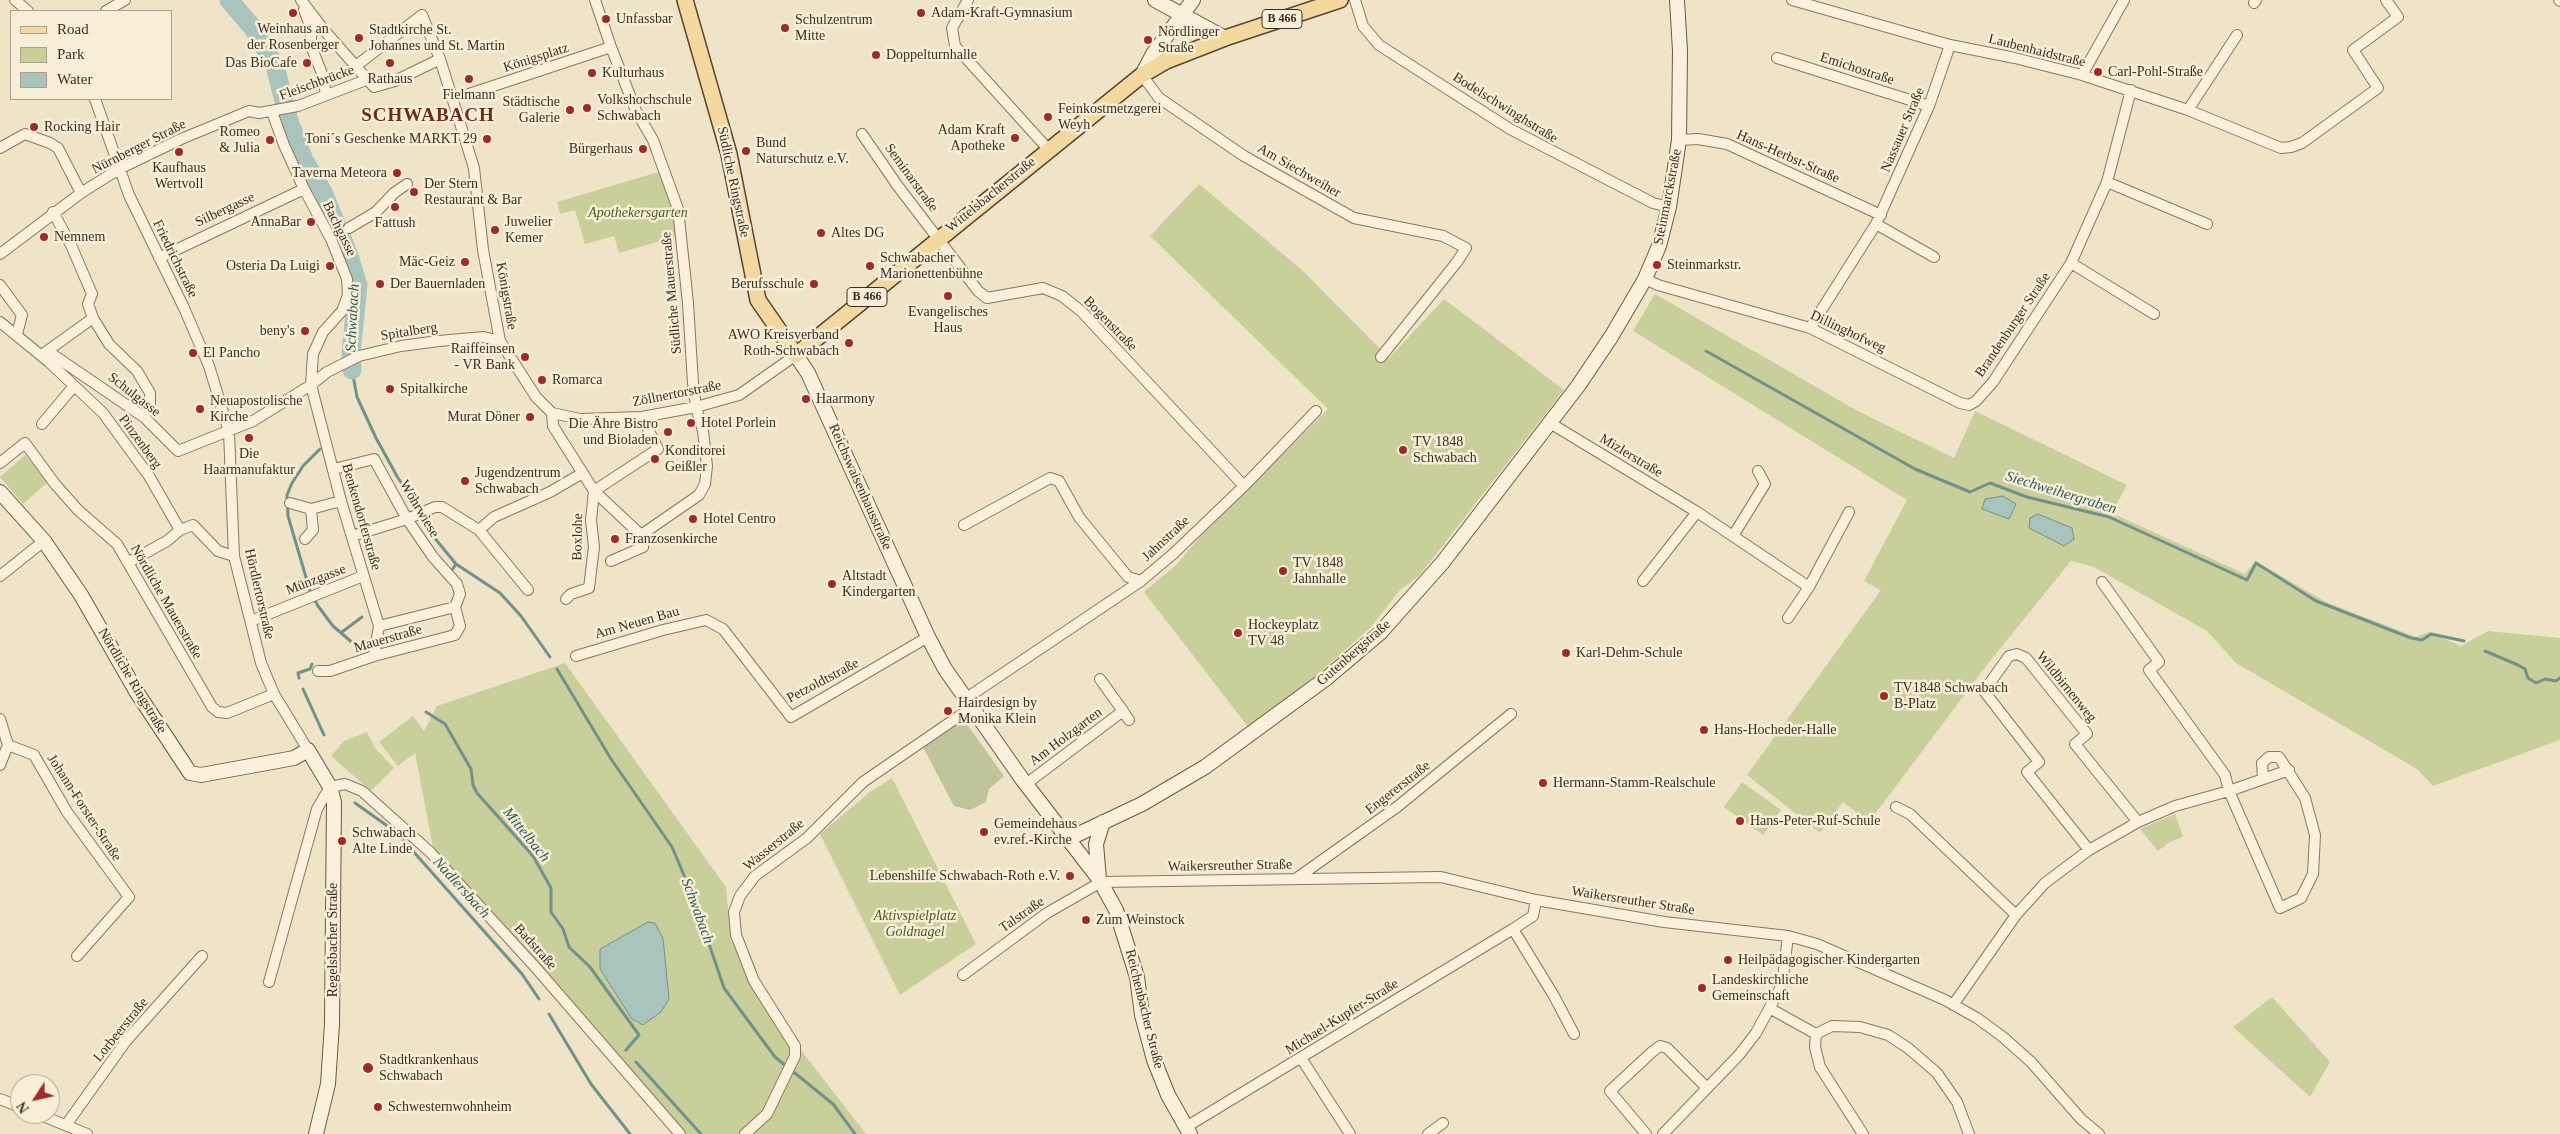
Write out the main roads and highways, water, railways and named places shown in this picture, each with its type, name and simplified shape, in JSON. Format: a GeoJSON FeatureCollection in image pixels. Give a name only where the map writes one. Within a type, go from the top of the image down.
{"type":"FeatureCollection","features":[{"type":"Feature","properties":{"kind":"main road","name":"Südliche Ringstraße"},"geometry":{"type":"LineString","coordinates":[[685,0],[729,154],[758,300],[796,355]]}},
{"type":"Feature","properties":{"kind":"main road"},"geometry":{"type":"LineString","coordinates":[[1155,0],[1225,38]]}},
{"type":"Feature","properties":{"kind":"main road"},"geometry":{"type":"LineString","coordinates":[[1142,75],[1153,54],[1194,0]]}},
{"type":"Feature","properties":{"kind":"main road","name":"B 466"},"geometry":{"type":"LineString","coordinates":[[1142,75],[1166,61],[1225,38],[1340,0]]}},
{"type":"Feature","properties":{"kind":"main road","name":"Steinmarckstraße"},"geometry":{"type":"LineString","coordinates":[[1550,423],[1611,337],[1645,279],[1659,246],[1668,207],[1679,140],[1680,51],[1677,0]]}},
{"type":"Feature","properties":{"kind":"main road","name":"Wittelsbacherstraße"},"geometry":{"type":"LineString","coordinates":[[796,355],[938,238],[1142,75]]}},
{"type":"Feature","properties":{"kind":"main road","name":"Reichswaisenhausstraße"},"geometry":{"type":"LineString","coordinates":[[796,355],[808,373],[928,637],[968,704],[1100,881]]}},
{"type":"Feature","properties":{"kind":"main road","name":"Gutenbergstraße"},"geometry":{"type":"LineString","coordinates":[[1068,839],[1142,804],[1205,767],[1328,677],[1380,633],[1443,562],[1550,423]]}},
{"type":"Feature","properties":{"kind":"main road","name":"Nördliche Ringstraße"},"geometry":{"type":"LineString","coordinates":[[0,492],[44,541],[81,595],[136,691],[190,773],[201,775],[294,758],[308,750]]}},
{"type":"Feature","properties":{"kind":"main road","name":"Regelsbacher Straße"},"geometry":{"type":"LineString","coordinates":[[308,750],[330,787],[334,802],[332,1024],[328,1084],[316,1134]]}},
{"type":"Feature","properties":{"kind":"main road"},"geometry":{"type":"LineString","coordinates":[[1100,881],[1096,844],[1103,822]]}},
{"type":"Feature","properties":{"kind":"main road","name":"Reichenbacher Straße"},"geometry":{"type":"LineString","coordinates":[[1100,881],[1116,910],[1127,941],[1137,977],[1142,1015],[1154,1060],[1188,1131]]}},
{"type":"Feature","properties":{"kind":"water"},"geometry":{"type":"Polygon","coordinates":[[[2003,496],[2016,504],[2009,519],[1982,509],[1985,499],[2003,496]]]}},
{"type":"Feature","properties":{"kind":"water"},"geometry":{"type":"Polygon","coordinates":[[[2038,514],[2072,528],[2074,539],[2064,546],[2029,528],[2030,518],[2038,514]]]}},
{"type":"Feature","properties":{"kind":"water"},"geometry":{"type":"Polygon","coordinates":[[[648,922],[655,923],[663,938],[669,999],[661,1012],[643,1025],[632,1019],[600,969],[600,949],[648,922]]]}},
{"type":"Feature","properties":{"kind":"waterway","name":"Schwabach"},"geometry":{"type":"LineString","coordinates":[[229,0],[253,28],[275,66],[289,121],[304,160],[323,192],[348,253],[358,285],[351,353],[352,370]]}},
{"type":"Feature","properties":{"kind":"waterway","name":"Siechweihergraben"},"geometry":{"type":"LineString","coordinates":[[1706,351],[1915,469],[1970,492],[1990,483],[2027,497],[2109,517],[2247,580],[2256,563],[2316,601],[2411,638],[2422,640],[2431,634],[2464,641]]}},
{"type":"Feature","properties":{"kind":"waterway","name":"Schwabach"},"geometry":{"type":"LineString","coordinates":[[352,370],[357,397],[376,438],[398,478],[417,505],[422,519],[433,536],[456,564],[500,593],[521,616],[550,657]]}},
{"type":"Feature","properties":{"kind":"waterway","name":"Nadlersbach"},"geometry":{"type":"LineString","coordinates":[[320,449],[303,466],[292,483],[287,495],[288,516],[310,591],[318,606],[333,626],[362,651]]}},
{"type":"Feature","properties":{"kind":"waterway","name":"Schwabach"},"geometry":{"type":"LineString","coordinates":[[452,570],[456,564]]}},
{"type":"Feature","properties":{"kind":"waterway"},"geometry":{"type":"LineString","coordinates":[[342,632],[362,617]]}},
{"type":"Feature","properties":{"kind":"waterway","name":"Siechweihergraben"},"geometry":{"type":"LineString","coordinates":[[2485,651],[2525,669],[2528,678],[2536,683],[2545,679],[2556,681],[2560,678]]}},
{"type":"Feature","properties":{"kind":"waterway","name":"Nadlersbach"},"geometry":{"type":"LineString","coordinates":[[299,678],[298,673],[310,669],[312,664]]}},
{"type":"Feature","properties":{"kind":"waterway","name":"Schwabach"},"geometry":{"type":"LineString","coordinates":[[557,669],[611,759],[672,847],[692,894],[724,988],[775,1057],[833,1104],[855,1134]]}},
{"type":"Feature","properties":{"kind":"waterway","name":"Nadlersbach"},"geometry":{"type":"LineString","coordinates":[[303,689],[324,735]]}},
{"type":"Feature","properties":{"kind":"waterway","name":"Mittelbach"},"geometry":{"type":"LineString","coordinates":[[426,712],[445,724],[471,769],[473,785],[477,793],[533,856],[551,888],[551,912],[563,929],[569,947],[590,967],[639,1035],[626,1050]]}},
{"type":"Feature","properties":{"kind":"waterway","name":"Nadlersbach"},"geometry":{"type":"LineString","coordinates":[[355,803],[396,832],[522,974],[539,999]]}},
{"type":"Feature","properties":{"kind":"waterway","name":"Nadlersbach"},"geometry":{"type":"LineString","coordinates":[[549,1014],[591,1084],[630,1134]]}},
{"type":"Feature","properties":{"kind":"waterway","name":"Mittelbach"},"geometry":{"type":"LineString","coordinates":[[636,1062],[701,1134]]}},
{"type":"Feature","properties":{"kind":"place","name":"Weinhaus an der Rosenberger"},"geometry":{"type":"Point","coordinates":[293,13]}},
{"type":"Feature","properties":{"kind":"place","name":"Adam-Kraft-Gymnasium"},"geometry":{"type":"Point","coordinates":[921,13]}},
{"type":"Feature","properties":{"kind":"place","name":"Unfassbar"},"geometry":{"type":"Point","coordinates":[606,19]}},
{"type":"Feature","properties":{"kind":"place","name":"Schulzentrum Mitte"},"geometry":{"type":"Point","coordinates":[785,28]}},
{"type":"Feature","properties":{"kind":"place","name":"Stadtkirche St. Johannes und St. Martin"},"geometry":{"type":"Point","coordinates":[359,38]}},
{"type":"Feature","properties":{"kind":"place","name":"Nördlinger Straße"},"geometry":{"type":"Point","coordinates":[1148,40]}},
{"type":"Feature","properties":{"kind":"place","name":"Doppelturnhalle"},"geometry":{"type":"Point","coordinates":[876,55]}},
{"type":"Feature","properties":{"kind":"place","name":"Das BioCafe"},"geometry":{"type":"Point","coordinates":[307,63]}},
{"type":"Feature","properties":{"kind":"place","name":"Rathaus"},"geometry":{"type":"Point","coordinates":[390,63]}},
{"type":"Feature","properties":{"kind":"place","name":"Carl-Pohl-Straße"},"geometry":{"type":"Point","coordinates":[2098,72]}},
{"type":"Feature","properties":{"kind":"place","name":"Kulturhaus"},"geometry":{"type":"Point","coordinates":[592,73]}},
{"type":"Feature","properties":{"kind":"place","name":"Fielmann"},"geometry":{"type":"Point","coordinates":[469,79]}},
{"type":"Feature","properties":{"kind":"place","name":"Volkshochschule Schwabach"},"geometry":{"type":"Point","coordinates":[587,108]}},
{"type":"Feature","properties":{"kind":"place","name":"Städtische Galerie"},"geometry":{"type":"Point","coordinates":[570,110]}},
{"type":"Feature","properties":{"kind":"place","name":"Feinkostmetzgerei Weyh"},"geometry":{"type":"Point","coordinates":[1048,117]}},
{"type":"Feature","properties":{"kind":"place","name":"Rocking Hair"},"geometry":{"type":"Point","coordinates":[34,127]}},
{"type":"Feature","properties":{"kind":"place","name":"Adam Kraft Apotheke"},"geometry":{"type":"Point","coordinates":[1015,138]}},
{"type":"Feature","properties":{"kind":"place","name":"Toni´s Geschenke MARKT 29"},"geometry":{"type":"Point","coordinates":[487,139]}},
{"type":"Feature","properties":{"kind":"place","name":"Romeo & Julia"},"geometry":{"type":"Point","coordinates":[270,140]}},
{"type":"Feature","properties":{"kind":"place","name":"Bürgerhaus"},"geometry":{"type":"Point","coordinates":[643,149]}},
{"type":"Feature","properties":{"kind":"place","name":"Bund Naturschutz e.V."},"geometry":{"type":"Point","coordinates":[746,151]}},
{"type":"Feature","properties":{"kind":"place","name":"Kaufhaus Wertvoll"},"geometry":{"type":"Point","coordinates":[179,152]}},
{"type":"Feature","properties":{"kind":"place","name":"Taverna Meteora"},"geometry":{"type":"Point","coordinates":[397,173]}},
{"type":"Feature","properties":{"kind":"place","name":"Der Stern Restaurant & Bar"},"geometry":{"type":"Point","coordinates":[414,192]}},
{"type":"Feature","properties":{"kind":"place","name":"Fattush"},"geometry":{"type":"Point","coordinates":[395,207]}},
{"type":"Feature","properties":{"kind":"place","name":"AnnaBar"},"geometry":{"type":"Point","coordinates":[311,222]}},
{"type":"Feature","properties":{"kind":"place","name":"Juwelier Kemer"},"geometry":{"type":"Point","coordinates":[495,230]}},
{"type":"Feature","properties":{"kind":"place","name":"Altes DG"},"geometry":{"type":"Point","coordinates":[821,233]}},
{"type":"Feature","properties":{"kind":"place","name":"Nemnem"},"geometry":{"type":"Point","coordinates":[44,237]}},
{"type":"Feature","properties":{"kind":"place","name":"Mäc-Geiz"},"geometry":{"type":"Point","coordinates":[465,262]}},
{"type":"Feature","properties":{"kind":"place","name":"Steinmarkstr."},"geometry":{"type":"Point","coordinates":[1657,265]}},
{"type":"Feature","properties":{"kind":"place","name":"Osteria Da Luigi"},"geometry":{"type":"Point","coordinates":[330,266]}},
{"type":"Feature","properties":{"kind":"place","name":"Schwabacher Marionettenbühne"},"geometry":{"type":"Point","coordinates":[870,266]}},
{"type":"Feature","properties":{"kind":"place","name":"Der Bauernladen"},"geometry":{"type":"Point","coordinates":[380,284]}},
{"type":"Feature","properties":{"kind":"place","name":"Berufsschule"},"geometry":{"type":"Point","coordinates":[814,284]}},
{"type":"Feature","properties":{"kind":"place","name":"Evangelisches Haus"},"geometry":{"type":"Point","coordinates":[948,296]}},
{"type":"Feature","properties":{"kind":"place","name":"beny's"},"geometry":{"type":"Point","coordinates":[305,331]}},
{"type":"Feature","properties":{"kind":"place","name":"AWO Kreisverband Roth-Schwabach"},"geometry":{"type":"Point","coordinates":[849,343]}},
{"type":"Feature","properties":{"kind":"place","name":"El Pancho"},"geometry":{"type":"Point","coordinates":[193,353]}},
{"type":"Feature","properties":{"kind":"place","name":"Raiffeinsen - VR Bank"},"geometry":{"type":"Point","coordinates":[525,357]}},
{"type":"Feature","properties":{"kind":"place","name":"Romarca"},"geometry":{"type":"Point","coordinates":[542,380]}},
{"type":"Feature","properties":{"kind":"place","name":"Spitalkirche"},"geometry":{"type":"Point","coordinates":[390,389]}},
{"type":"Feature","properties":{"kind":"place","name":"Haarmony"},"geometry":{"type":"Point","coordinates":[806,399]}},
{"type":"Feature","properties":{"kind":"place","name":"Neuapostolische Kirche"},"geometry":{"type":"Point","coordinates":[200,409]}},
{"type":"Feature","properties":{"kind":"place","name":"Murat Döner"},"geometry":{"type":"Point","coordinates":[530,417]}},
{"type":"Feature","properties":{"kind":"place","name":"Hotel Porlein"},"geometry":{"type":"Point","coordinates":[691,423]}},
{"type":"Feature","properties":{"kind":"place","name":"Die Ähre Bistro und Bioladen"},"geometry":{"type":"Point","coordinates":[668,432]}},
{"type":"Feature","properties":{"kind":"place","name":"Die Haarmanufaktur"},"geometry":{"type":"Point","coordinates":[249,438]}},
{"type":"Feature","properties":{"kind":"place","name":"TV 1848 Schwabach"},"geometry":{"type":"Point","coordinates":[1403,450]}},
{"type":"Feature","properties":{"kind":"place","name":"Konditorei Geißler"},"geometry":{"type":"Point","coordinates":[655,459]}},
{"type":"Feature","properties":{"kind":"place","name":"Jugendzentrum Schwabach"},"geometry":{"type":"Point","coordinates":[465,481]}},
{"type":"Feature","properties":{"kind":"place","name":"Hotel Centro"},"geometry":{"type":"Point","coordinates":[693,519]}},
{"type":"Feature","properties":{"kind":"place","name":"Franzosenkirche"},"geometry":{"type":"Point","coordinates":[615,539]}},
{"type":"Feature","properties":{"kind":"place","name":"TV 1848 Jahnhalle"},"geometry":{"type":"Point","coordinates":[1283,571]}},
{"type":"Feature","properties":{"kind":"place","name":"Altstadt Kindergarten"},"geometry":{"type":"Point","coordinates":[832,584]}},
{"type":"Feature","properties":{"kind":"place","name":"Hockeyplatz TV 48"},"geometry":{"type":"Point","coordinates":[1238,633]}},
{"type":"Feature","properties":{"kind":"place","name":"Karl-Dehm-Schule"},"geometry":{"type":"Point","coordinates":[1566,653]}},
{"type":"Feature","properties":{"kind":"place","name":"TV1848 Schwabach B-Platz"},"geometry":{"type":"Point","coordinates":[1884,696]}},
{"type":"Feature","properties":{"kind":"place","name":"Hairdesign by Monika Klein"},"geometry":{"type":"Point","coordinates":[948,711]}},
{"type":"Feature","properties":{"kind":"place","name":"Hans-Hocheder-Halle"},"geometry":{"type":"Point","coordinates":[1704,730]}},
{"type":"Feature","properties":{"kind":"place","name":"Hermann-Stamm-Realschule"},"geometry":{"type":"Point","coordinates":[1543,783]}},
{"type":"Feature","properties":{"kind":"place","name":"Hans-Peter-Ruf-Schule"},"geometry":{"type":"Point","coordinates":[1740,821]}},
{"type":"Feature","properties":{"kind":"place","name":"Gemeindehaus ev.ref.-Kirche"},"geometry":{"type":"Point","coordinates":[984,832]}},
{"type":"Feature","properties":{"kind":"place","name":"Schwabach Alte Linde"},"geometry":{"type":"Point","coordinates":[342,841]}},
{"type":"Feature","properties":{"kind":"place","name":"Lebenshilfe Schwabach-Roth e.V."},"geometry":{"type":"Point","coordinates":[1070,876]}},
{"type":"Feature","properties":{"kind":"place","name":"Zum Weinstock"},"geometry":{"type":"Point","coordinates":[1086,920]}},
{"type":"Feature","properties":{"kind":"place","name":"Heilpädagogischer Kindergarten"},"geometry":{"type":"Point","coordinates":[1728,960]}},
{"type":"Feature","properties":{"kind":"place","name":"Landeskirchliche Gemeinschaft"},"geometry":{"type":"Point","coordinates":[1702,988]}},
{"type":"Feature","properties":{"kind":"place","name":"Stadtkrankenhaus Schwabach"},"geometry":{"type":"Point","coordinates":[368,1068]}},
{"type":"Feature","properties":{"kind":"place","name":"Schwesternwohnheim"},"geometry":{"type":"Point","coordinates":[378,1107]}},
{"type":"Feature","properties":{"kind":"district","name":"SCHWABACH"},"geometry":{"type":"Point","coordinates":[428,116]}},
{"type":"Feature","properties":{"kind":"park label","name":"Apothekersgarten"},"geometry":{"type":"Point","coordinates":[638,213]}},
{"type":"Feature","properties":{"kind":"park label","name":"Aktivspielplatz Goldnagel"},"geometry":{"type":"Point","coordinates":[915,924]}}]}
